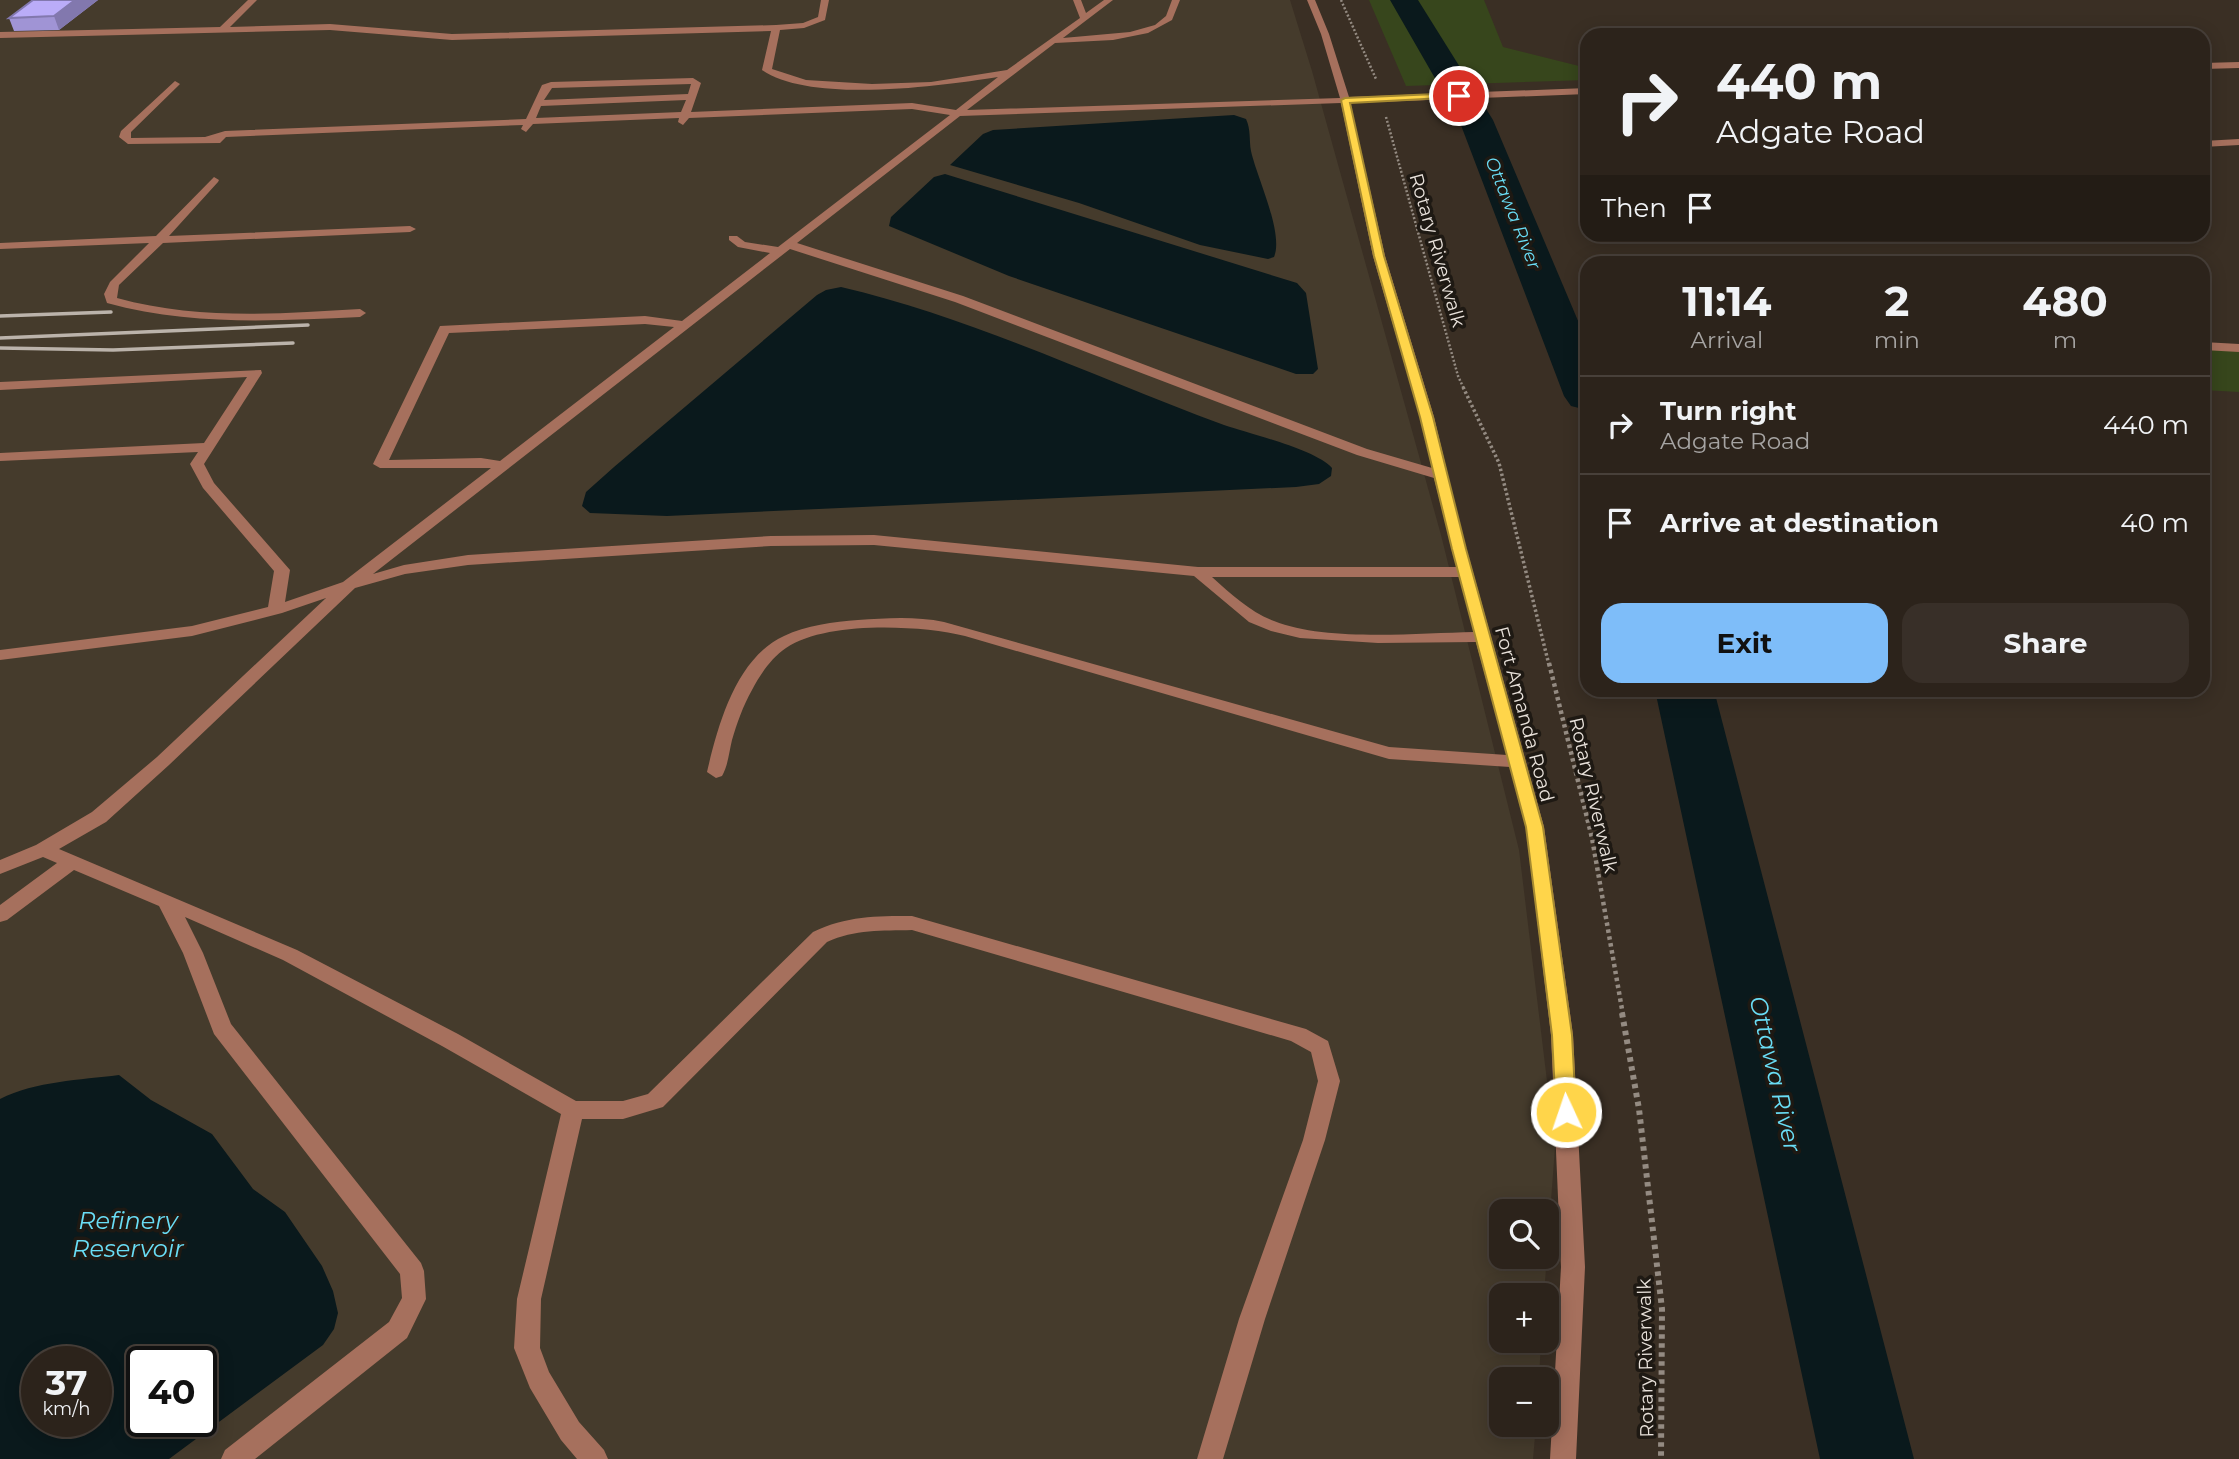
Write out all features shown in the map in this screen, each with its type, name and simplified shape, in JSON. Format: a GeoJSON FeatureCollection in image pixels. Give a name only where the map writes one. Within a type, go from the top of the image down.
{"type":"FeatureCollection","features":[{"type":"Feature","properties":{"kind":"street"},"geometry":{"type":"LineString","coordinates":[[223,29],[253,0]]}},
{"type":"Feature","properties":{"kind":"street"},"geometry":{"type":"LineString","coordinates":[[0,35],[330,27],[452,37],[776,28],[804,25],[822,18],[825,0]]}},
{"type":"Feature","properties":{"kind":"street"},"geometry":{"type":"LineString","coordinates":[[1077,0],[1084,19]]}},
{"type":"Feature","properties":{"kind":"street"},"geometry":{"type":"LineString","coordinates":[[0,867],[43,850],[99,817],[163,761],[349,585],[1051,41],[1109,0]]}},
{"type":"Feature","properties":{"kind":"street"},"geometry":{"type":"LineString","coordinates":[[1051,41],[1150,30],[1166,22],[1172,14],[1175,0]]}},
{"type":"Feature","properties":{"kind":"street","name":"Fort Amanda Road"},"geometry":{"type":"LineString","coordinates":[[1311,0],[1325,34],[1345,100],[1379,256],[1427,417],[1465,572],[1535,827],[1562,1035],[1573,1267],[1563,1459]]}},
{"type":"Feature","properties":{"kind":"street"},"geometry":{"type":"LineString","coordinates":[[776,28],[767,70],[805,82],[883,87],[931,85],[1011,73]]}},
{"type":"Feature","properties":{"kind":"street"},"geometry":{"type":"LineString","coordinates":[[2210,66],[2239,65]]}},
{"type":"Feature","properties":{"kind":"street"},"geometry":{"type":"LineString","coordinates":[[527,125],[545,87],[559,85],[693,81],[696,83],[684,118]]}},
{"type":"Feature","properties":{"kind":"street"},"geometry":{"type":"LineString","coordinates":[[175,84],[126,131],[124,137],[128,141],[224,141],[684,118],[929,110],[1003,113],[1580,90]]}},
{"type":"Feature","properties":{"kind":"street"},"geometry":{"type":"LineString","coordinates":[[537,103],[691,97]]}},
{"type":"Feature","properties":{"kind":"street"},"geometry":{"type":"LineString","coordinates":[[2210,144],[2239,142]]}},
{"type":"Feature","properties":{"kind":"street"},"geometry":{"type":"LineString","coordinates":[[214,180],[114,284],[111,300],[130,307],[211,320],[360,313]]}},
{"type":"Feature","properties":{"kind":"street"},"geometry":{"type":"LineString","coordinates":[[0,246],[411,229]]}},
{"type":"Feature","properties":{"kind":"street"},"geometry":{"type":"LineString","coordinates":[[733,238],[742,245],[786,248],[959,299],[1362,452],[1440,474]]}},
{"type":"Feature","properties":{"kind":"street"},"geometry":{"type":"LineString","coordinates":[[502,466],[481,462],[380,464],[444,329],[646,320],[687,325]]}},
{"type":"Feature","properties":{"kind":"street"},"geometry":{"type":"LineString","coordinates":[[2210,346],[2239,348]]}},
{"type":"Feature","properties":{"kind":"street"},"geometry":{"type":"LineString","coordinates":[[0,386],[256,373],[197,464],[208,485],[282,570],[276,610]]}},
{"type":"Feature","properties":{"kind":"street"},"geometry":{"type":"LineString","coordinates":[[0,457],[208,447]]}},
{"type":"Feature","properties":{"kind":"street"},"geometry":{"type":"LineString","coordinates":[[0,655],[192,631],[276,610],[404,570],[468,560],[832,539],[927,544],[1198,572],[1465,572]]}},
{"type":"Feature","properties":{"kind":"street"},"geometry":{"type":"LineString","coordinates":[[1198,572],[1247,614],[1276,627],[1335,636],[1483,638]]}},
{"type":"Feature","properties":{"kind":"street"},"geometry":{"type":"LineString","coordinates":[[716,772],[723,733],[734,709],[762,661],[780,644],[796,636],[820,631],[909,623],[935,625],[971,633],[1389,753],[1517,762]]}},
{"type":"Feature","properties":{"kind":"street"},"geometry":{"type":"LineString","coordinates":[[43,850],[290,955],[450,1040],[573,1110],[623,1110],[655,1101],[789,964],[820,937],[839,928],[860,923],[912,923],[1298,1035],[1320,1047],[1329,1081],[1314,1140],[1252,1319],[1210,1459]]}},
{"type":"Feature","properties":{"kind":"street"},"geometry":{"type":"LineString","coordinates":[[0,915],[70,863]]}},
{"type":"Feature","properties":{"kind":"street"},"geometry":{"type":"LineString","coordinates":[[167,901],[193,953],[222,1028],[412,1271],[414,1299],[398,1330],[234,1459]]}},
{"type":"Feature","properties":{"kind":"street"},"geometry":{"type":"LineString","coordinates":[[573,1110],[540,1261],[528,1299],[527,1348],[539,1380],[570,1431],[595,1459]]}},
{"type":"Feature","properties":{"kind":"path","name":"Rotary Riverwalk"},"geometry":{"type":"LineString","coordinates":[[1341,0],[1381,89],[1380,99],[1431,272],[1458,376],[1499,463],[1592,838],[1639,1109],[1662,1309],[1661,1459]]}},
{"type":"Feature","properties":{"kind":"shaded area"},"geometry":{"type":"Polygon","coordinates":[[[0,0],[1290,0],[1441,535],[1519,850],[1555,1147],[1551,1199],[1489,1199],[1489,1269],[1546,1269],[1545,1283],[1489,1283],[1489,1353],[1540,1353],[1540,1367],[1489,1367],[1489,1437],[1535,1437],[1533,1459],[0,1459],[0,0]]]}},
{"type":"Feature","properties":{"kind":"green space"},"geometry":{"type":"Polygon","coordinates":[[[1369,0],[1484,0],[1503,47],[1580,66],[1580,80],[1406,86],[1369,0]]]}},
{"type":"Feature","properties":{"kind":"green space"},"geometry":{"type":"Polygon","coordinates":[[[2210,348],[2239,350],[2239,392],[2210,390],[2210,348]]]}},
{"type":"Feature","properties":{"kind":"water"},"geometry":{"type":"Polygon","coordinates":[[[1234,115],[1246,119],[1248,123],[1251,151],[1273,220],[1276,247],[1274,257],[1268,259],[1200,245],[1079,203],[950,165],[983,134],[993,130],[1234,115]]]}},
{"type":"Feature","properties":{"kind":"water"},"geometry":{"type":"Polygon","coordinates":[[[945,174],[1297,283],[1306,293],[1318,369],[1313,374],[1296,374],[1009,276],[889,226],[891,217],[934,177],[945,174]]]}},
{"type":"Feature","properties":{"kind":"water"},"geometry":{"type":"Polygon","coordinates":[[[841,287],[939,315],[1224,425],[1297,448],[1324,461],[1332,468],[1331,476],[1319,484],[1296,487],[667,516],[590,513],[582,506],[586,492],[817,295],[841,287]]]}},
{"type":"Feature","properties":{"kind":"water","name":"Refinery Reservoir"},"geometry":{"type":"Polygon","coordinates":[[[119,1075],[151,1100],[212,1134],[253,1189],[285,1212],[322,1266],[333,1291],[338,1313],[334,1329],[323,1345],[217,1423],[217,1346],[126,1346],[126,1437],[199,1437],[169,1459],[0,1459],[0,1099],[28,1088],[119,1075]]]}},
{"type":"Feature","properties":{"kind":"building"},"geometry":{"type":"Polygon","coordinates":[[[33,0],[75,0],[54,16],[9,18],[33,0]]]}},
{"type":"Feature","properties":{"kind":"waterway","name":"Ottawa River"},"geometry":{"type":"LineString","coordinates":[[1404,0],[1476,120],[1580,379]]}},
{"type":"Feature","properties":{"kind":"waterway","name":"Ottawa River"},"geometry":{"type":"LineString","coordinates":[[1686,697],[1867,1459]]}},
{"type":"Feature","properties":{"kind":"railway"},"geometry":{"type":"LineString","coordinates":[[0,316],[111,312]]}},
{"type":"Feature","properties":{"kind":"railway"},"geometry":{"type":"LineString","coordinates":[[0,338],[308,325]]}},
{"type":"Feature","properties":{"kind":"railway"},"geometry":{"type":"LineString","coordinates":[[0,348],[113,350],[293,343]]}},
{"type":"Feature","properties":{"kind":"route"},"geometry":{"type":"LineString","coordinates":[[1459,96],[1345,100],[1379,256],[1427,417],[1459,549],[1535,827],[1562,1035],[1566,1112]]}}]}
